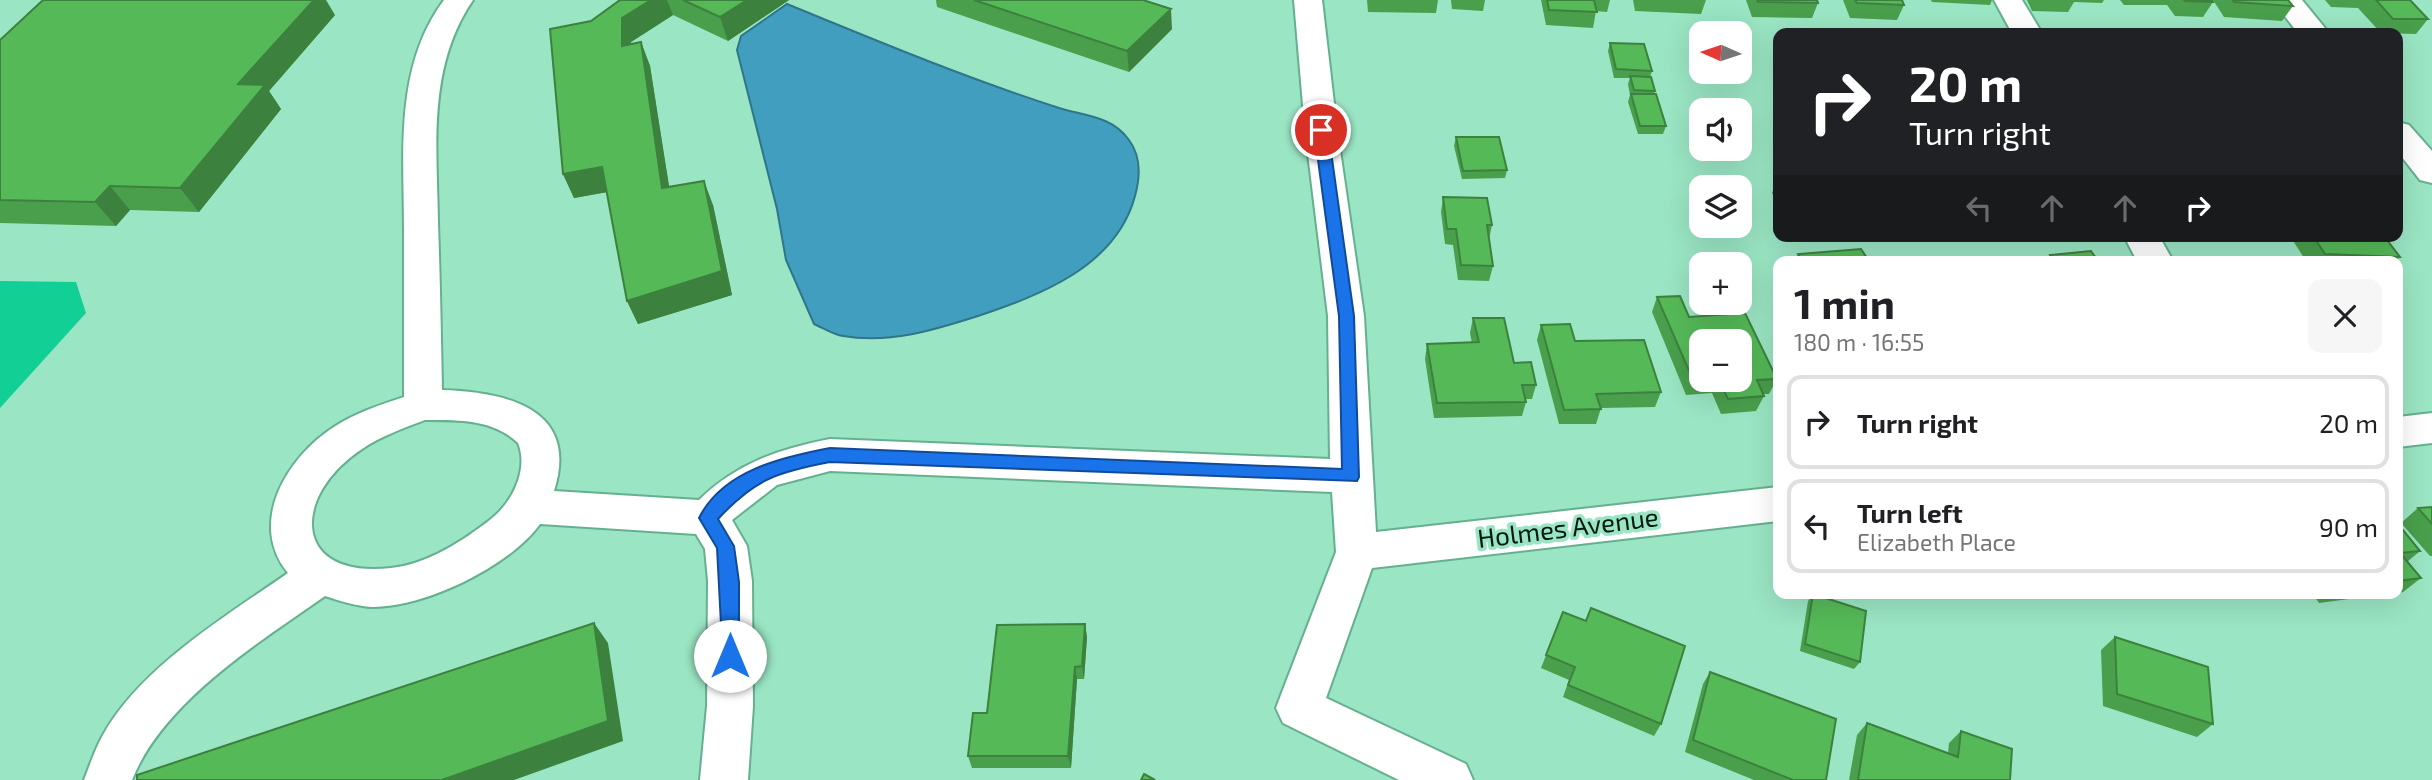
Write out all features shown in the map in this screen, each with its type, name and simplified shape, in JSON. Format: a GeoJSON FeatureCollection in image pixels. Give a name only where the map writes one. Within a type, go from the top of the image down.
{"type":"FeatureCollection","features":[{"type":"Feature","properties":{"kind":"street"},"geometry":{"type":"LineString","coordinates":[[422,405],[421,118],[424,71],[436,36],[459,0]]}},
{"type":"Feature","properties":{"kind":"street"},"geometry":{"type":"LineString","coordinates":[[1308,0],[1321,130],[1346,316],[1351,477],[1357,552],[1299,708],[1449,780]]}},
{"type":"Feature","properties":{"kind":"street"},"geometry":{"type":"LineString","coordinates":[[2008,0],[2024,28]]}},
{"type":"Feature","properties":{"kind":"street"},"geometry":{"type":"LineString","coordinates":[[2286,0],[2310,28]]}},
{"type":"Feature","properties":{"kind":"street"},"geometry":{"type":"LineString","coordinates":[[2403,138],[2432,172]]}},
{"type":"Feature","properties":{"kind":"street"},"geometry":{"type":"LineString","coordinates":[[422,405],[455,405],[487,410],[526,426],[540,445],[541,467],[529,506],[513,526],[477,552],[432,576],[390,587],[351,584],[320,575],[303,563],[291,541],[291,512],[302,483],[324,458],[349,437],[422,405]]}},
{"type":"Feature","properties":{"kind":"street"},"geometry":{"type":"LineString","coordinates":[[2403,431],[2432,428]]}},
{"type":"Feature","properties":{"kind":"street"},"geometry":{"type":"LineString","coordinates":[[529,506],[708,518],[737,488],[780,464],[830,455],[1351,477]]}},
{"type":"Feature","properties":{"kind":"street","name":"Holmes Avenue"},"geometry":{"type":"LineString","coordinates":[[1357,552],[1773,505]]}},
{"type":"Feature","properties":{"kind":"street"},"geometry":{"type":"LineString","coordinates":[[708,518],[726,546],[730,582],[730,706],[722,779]]}},
{"type":"Feature","properties":{"kind":"street"},"geometry":{"type":"LineString","coordinates":[[108,780],[111,766],[137,726],[170,690],[229,640],[320,575]]}},
{"type":"Feature","properties":{"kind":"green space"},"geometry":{"type":"Polygon","coordinates":[[[0,281],[76,282],[86,313],[0,408],[0,281]]]}},
{"type":"Feature","properties":{"kind":"water"},"geometry":{"type":"Polygon","coordinates":[[[787,4],[956,72],[1115,126],[1129,140],[1136,153],[1138,182],[1125,221],[1111,242],[1093,260],[1050,288],[1002,308],[945,326],[895,337],[860,338],[832,333],[814,324],[786,260],[777,209],[737,50],[741,36],[787,4]]]}},
{"type":"Feature","properties":{"kind":"building"},"geometry":{"type":"Polygon","coordinates":[[[43,0],[314,0],[238,84],[265,85],[180,188],[110,186],[95,202],[0,200],[0,40],[43,0]]]}},
{"type":"Feature","properties":{"kind":"building"},"geometry":{"type":"Polygon","coordinates":[[[620,0],[651,0],[622,18],[622,46],[641,42],[662,188],[704,181],[722,271],[627,301],[602,167],[563,174],[550,29],[591,21],[620,0]]]}},
{"type":"Feature","properties":{"kind":"building"},"geometry":{"type":"Polygon","coordinates":[[[683,0],[747,0],[720,17],[683,0]]]}},
{"type":"Feature","properties":{"kind":"building"},"geometry":{"type":"Polygon","coordinates":[[[974,0],[1143,0],[1171,9],[1127,51],[974,0]]]}},
{"type":"Feature","properties":{"kind":"building"},"geometry":{"type":"Polygon","coordinates":[[[1547,0],[1594,0],[1597,12],[1549,10],[1547,0]]]}},
{"type":"Feature","properties":{"kind":"building"},"geometry":{"type":"Polygon","coordinates":[[[1757,0],[1817,0],[1818,3],[1758,2],[1757,0]]]}},
{"type":"Feature","properties":{"kind":"building"},"geometry":{"type":"Polygon","coordinates":[[[1855,0],[1902,0],[1904,5],[1857,3],[1855,0]]]}},
{"type":"Feature","properties":{"kind":"building"},"geometry":{"type":"Polygon","coordinates":[[[2212,0],[2213,2],[2185,1],[2212,0]]]}},
{"type":"Feature","properties":{"kind":"building"},"geometry":{"type":"Polygon","coordinates":[[[2233,0],[2288,0],[2293,6],[2234,2],[2233,0]]]}},
{"type":"Feature","properties":{"kind":"building"},"geometry":{"type":"Polygon","coordinates":[[[2376,0],[2410,0],[2428,19],[2393,19],[2376,0]]]}},
{"type":"Feature","properties":{"kind":"building"},"geometry":{"type":"Polygon","coordinates":[[[1610,43],[1644,44],[1652,71],[1616,69],[1610,43]]]}},
{"type":"Feature","properties":{"kind":"building"},"geometry":{"type":"Polygon","coordinates":[[[1630,76],[1651,77],[1655,91],[1634,90],[1630,76]]]}},
{"type":"Feature","properties":{"kind":"building"},"geometry":{"type":"Polygon","coordinates":[[[1631,94],[1656,94],[1666,126],[1640,126],[1631,94]]]}},
{"type":"Feature","properties":{"kind":"building"},"geometry":{"type":"Polygon","coordinates":[[[1456,137],[1499,137],[1507,170],[1463,171],[1456,137]]]}},
{"type":"Feature","properties":{"kind":"building"},"geometry":{"type":"Polygon","coordinates":[[[1443,197],[1487,198],[1492,225],[1487,225],[1493,266],[1461,265],[1456,229],[1447,229],[1443,197]]]}},
{"type":"Feature","properties":{"kind":"building"},"geometry":{"type":"Polygon","coordinates":[[[2317,242],[2389,242],[2399,256],[2375,256],[2325,254],[2317,242]]]}},
{"type":"Feature","properties":{"kind":"building"},"geometry":{"type":"Polygon","coordinates":[[[1861,249],[1866,256],[1799,256],[1798,254],[1861,249]]]}},
{"type":"Feature","properties":{"kind":"building"},"geometry":{"type":"Polygon","coordinates":[[[2091,251],[2094,256],[2051,256],[2091,251]]]}},
{"type":"Feature","properties":{"kind":"building"},"geometry":{"type":"Polygon","coordinates":[[[1680,296],[1689,317],[1746,315],[1773,371],[1773,379],[1757,380],[1764,396],[1728,399],[1725,392],[1752,392],[1752,329],[1689,329],[1689,371],[1657,297],[1680,296]]]}},
{"type":"Feature","properties":{"kind":"building"},"geometry":{"type":"Polygon","coordinates":[[[1473,318],[1504,318],[1514,363],[1531,362],[1536,385],[1522,385],[1526,402],[1437,403],[1427,344],[1479,342],[1473,318]]]}},
{"type":"Feature","properties":{"kind":"building"},"geometry":{"type":"Polygon","coordinates":[[[1570,324],[1575,341],[1644,340],[1661,392],[1596,394],[1601,409],[1564,410],[1541,325],[1570,324]]]}},
{"type":"Feature","properties":{"kind":"building"},"geometry":{"type":"Polygon","coordinates":[[[2432,507],[2432,524],[2418,508],[2432,507]]]}},
{"type":"Feature","properties":{"kind":"building"},"geometry":{"type":"Polygon","coordinates":[[[2403,530],[2420,551],[2403,553],[2403,530]]]}},
{"type":"Feature","properties":{"kind":"building"},"geometry":{"type":"Polygon","coordinates":[[[2403,557],[2421,578],[2403,580],[2403,557]]]}},
{"type":"Feature","properties":{"kind":"building"},"geometry":{"type":"Polygon","coordinates":[[[1812,599],[1829,599],[1866,611],[1860,662],[1805,644],[1812,599]]]}},
{"type":"Feature","properties":{"kind":"building"},"geometry":{"type":"Polygon","coordinates":[[[1591,608],[1685,646],[1661,724],[1568,685],[1575,667],[1546,655],[1563,612],[1586,621],[1591,608]]]}},
{"type":"Feature","properties":{"kind":"building"},"geometry":{"type":"Polygon","coordinates":[[[594,623],[608,721],[442,780],[137,780],[137,775],[594,623]]]}},
{"type":"Feature","properties":{"kind":"building"},"geometry":{"type":"Polygon","coordinates":[[[1085,624],[1082,666],[1075,667],[1068,756],[968,756],[973,713],[987,713],[997,625],[1085,624]]]}},
{"type":"Feature","properties":{"kind":"building"},"geometry":{"type":"Polygon","coordinates":[[[2115,637],[2208,667],[2213,724],[2117,694],[2115,637]]]}},
{"type":"Feature","properties":{"kind":"building"},"geometry":{"type":"Polygon","coordinates":[[[1710,672],[1836,719],[1826,780],[1793,780],[1693,740],[1710,672]]]}},
{"type":"Feature","properties":{"kind":"building"},"geometry":{"type":"Polygon","coordinates":[[[1867,723],[1958,757],[1961,731],[2012,749],[2010,780],[1858,780],[1867,723]]]}},
{"type":"Feature","properties":{"kind":"building"},"geometry":{"type":"Polygon","coordinates":[[[1144,774],[1155,780],[1141,780],[1144,774]]]}},
{"type":"Feature","properties":{"kind":"route"},"geometry":{"type":"LineString","coordinates":[[730,656],[730,582],[726,546],[708,518],[737,488],[780,464],[830,455],[1351,477],[1346,316],[1321,130]]}}]}
